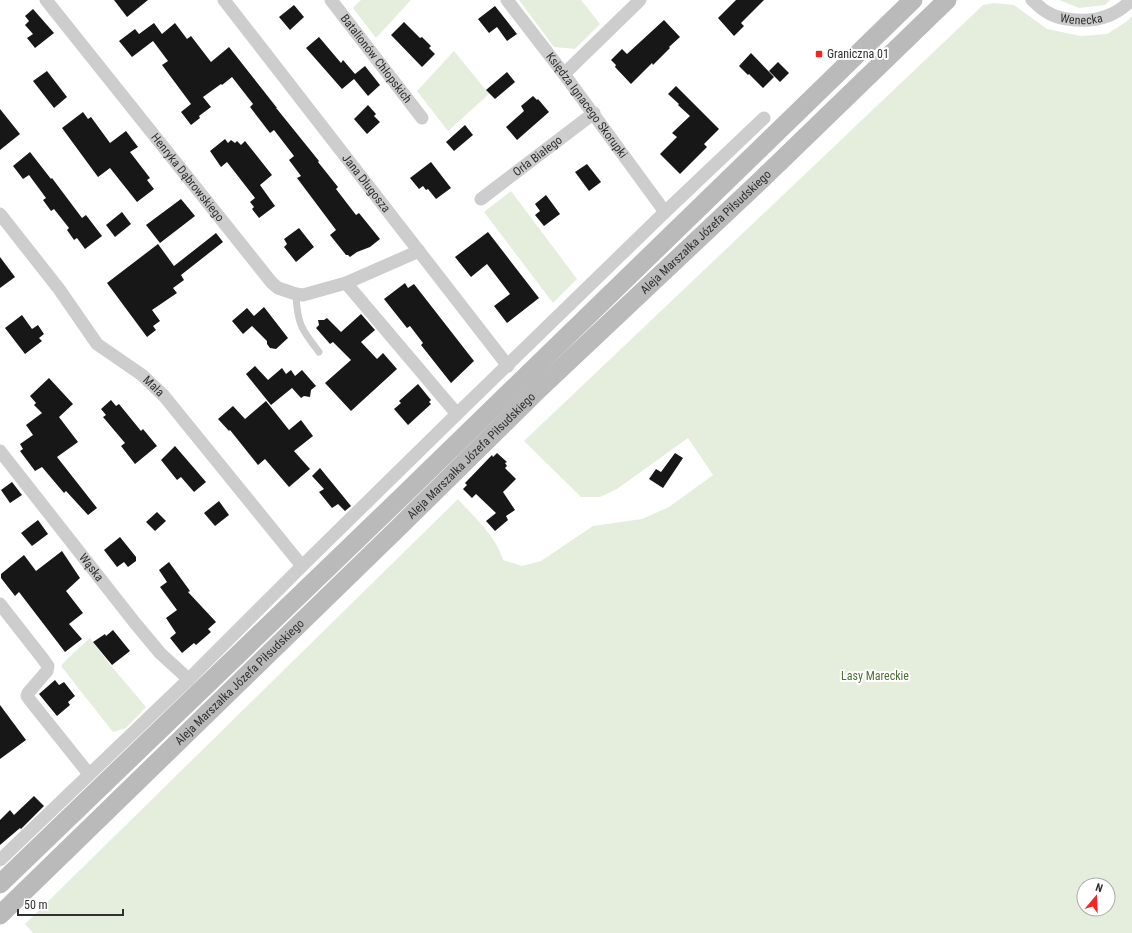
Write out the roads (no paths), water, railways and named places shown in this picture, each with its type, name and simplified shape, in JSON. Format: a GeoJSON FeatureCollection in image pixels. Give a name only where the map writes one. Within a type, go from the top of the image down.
{"type":"FeatureCollection","features":[{"type":"Feature","properties":{"kind":"main road","name":"Aleja Marszałka Józefa Piłsudskiego"},"geometry":{"type":"LineString","coordinates":[[0,884],[411,488],[913,0]]}},
{"type":"Feature","properties":{"kind":"main road","name":"Aleja Marszałka Józefa Piłsudskiego"},"geometry":{"type":"LineString","coordinates":[[0,915],[399,527],[539,388],[762,179],[947,0]]}},
{"type":"Feature","properties":{"kind":"street","name":"Henryka Dąbrowskiego"},"geometry":{"type":"LineString","coordinates":[[46,0],[272,283],[278,288],[296,294]]}},
{"type":"Feature","properties":{"kind":"street","name":"Jana Długosza"},"geometry":{"type":"LineString","coordinates":[[224,0],[508,366]]}},
{"type":"Feature","properties":{"kind":"street","name":"Batalionów Chłopskich"},"geometry":{"type":"LineString","coordinates":[[331,0],[422,118]]}},
{"type":"Feature","properties":{"kind":"street","name":"Księdza Ignacego Skorupki"},"geometry":{"type":"LineString","coordinates":[[507,0],[594,113],[665,212]]}},
{"type":"Feature","properties":{"kind":"street"},"geometry":{"type":"LineString","coordinates":[[564,74],[640,0]]}},
{"type":"Feature","properties":{"kind":"street","name":"Wenecka"},"geometry":{"type":"LineString","coordinates":[[1032,0],[1046,12],[1059,18],[1085,21],[1097,20],[1113,14],[1124,7],[1131,0]]}},
{"type":"Feature","properties":{"kind":"street","name":"Orła Białego"},"geometry":{"type":"LineString","coordinates":[[481,199],[594,113]]}},
{"type":"Feature","properties":{"kind":"street"},"geometry":{"type":"LineString","coordinates":[[0,860],[188,680],[302,566],[665,212],[764,118]]}},
{"type":"Feature","properties":{"kind":"street","name":"Mała"},"geometry":{"type":"LineString","coordinates":[[0,214],[58,289],[97,344],[142,375],[164,396],[302,566]]}},
{"type":"Feature","properties":{"kind":"street"},"geometry":{"type":"LineString","coordinates":[[296,294],[303,295],[346,283],[419,251]]}},
{"type":"Feature","properties":{"kind":"street"},"geometry":{"type":"LineString","coordinates":[[346,283],[458,414]]}},
{"type":"Feature","properties":{"kind":"street","name":"Wąska"},"geometry":{"type":"LineString","coordinates":[[0,451],[134,623],[160,652],[184,674],[188,680]]}},
{"type":"Feature","properties":{"kind":"street"},"geometry":{"type":"LineString","coordinates":[[0,604],[48,666],[47,671],[27,696],[89,774]]}},
{"type":"Feature","properties":{"kind":"lane"},"geometry":{"type":"LineString","coordinates":[[296,294],[299,321],[304,333],[319,352]]}},
{"type":"Feature","properties":{"kind":"place","name":"Graniczna 01"},"geometry":{"type":"Point","coordinates":[819,54]}},
{"type":"Feature","properties":{"kind":"park label","name":"Lasy Mareckie"},"geometry":{"type":"Point","coordinates":[875,676]}}]}
